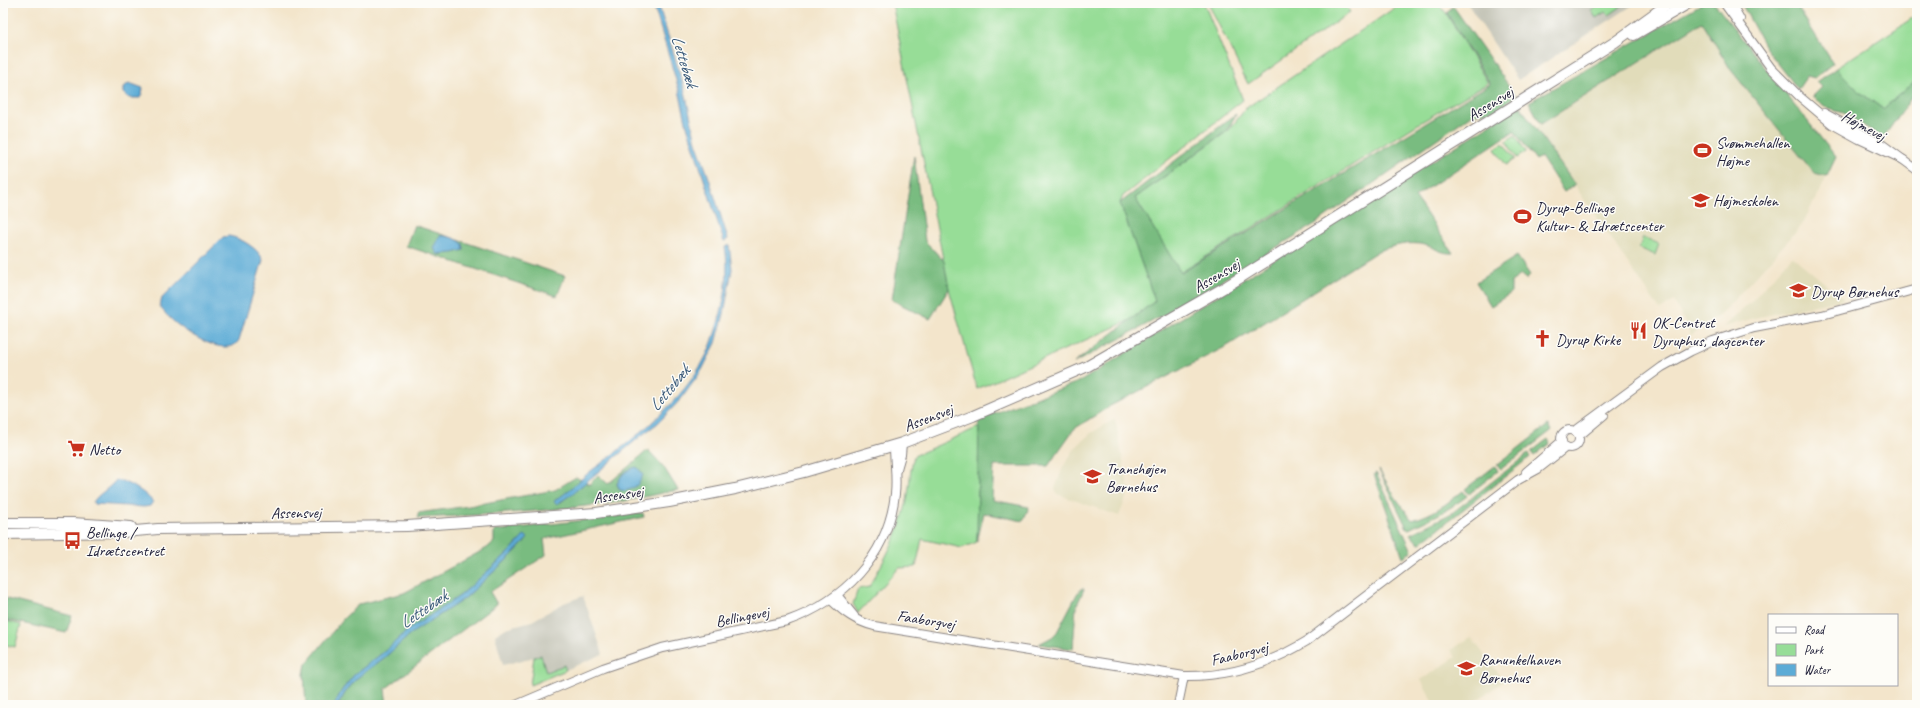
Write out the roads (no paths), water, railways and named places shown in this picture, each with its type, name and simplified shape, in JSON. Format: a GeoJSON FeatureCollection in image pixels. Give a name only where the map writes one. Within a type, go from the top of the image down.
{"type":"FeatureCollection","features":[{"type":"Feature","properties":{"kind":"main road","name":"Assensvej"},"geometry":{"type":"LineString","coordinates":[[3,534],[124,532],[158,529],[407,526],[596,513],[669,502],[735,489],[804,472],[898,444],[973,416],[1088,366],[1227,286],[1619,40],[1669,3]]}},
{"type":"Feature","properties":{"kind":"main road"},"geometry":{"type":"LineString","coordinates":[[1619,40],[1678,3]]}},
{"type":"Feature","properties":{"kind":"main road","name":"Assensvej"},"geometry":{"type":"LineString","coordinates":[[1619,40],[1632,36],[1689,3]]}},
{"type":"Feature","properties":{"kind":"main road","name":"Assensvej"},"geometry":{"type":"LineString","coordinates":[[3,524],[73,523],[158,529]]}},
{"type":"Feature","properties":{"kind":"street","name":"Højmevej"},"geometry":{"type":"LineString","coordinates":[[1724,3],[1771,68],[1814,109],[1832,124],[1851,135],[1904,160],[1917,170]]}},
{"type":"Feature","properties":{"kind":"street","name":"Højmevej"},"geometry":{"type":"LineString","coordinates":[[1731,3],[1745,32]]}},
{"type":"Feature","properties":{"kind":"street"},"geometry":{"type":"LineString","coordinates":[[1906,291],[1917,283]]}},
{"type":"Feature","properties":{"kind":"street"},"geometry":{"type":"LineString","coordinates":[[1577,434],[1566,431],[1562,436],[1564,444],[1571,448],[1576,445],[1577,434],[1617,404],[1621,397],[1668,364],[1691,351],[1728,335],[1786,320],[1822,315],[1917,289]]}},
{"type":"Feature","properties":{"kind":"street","name":"Bellingevej"},"geometry":{"type":"LineString","coordinates":[[516,705],[603,668],[662,648],[787,621],[803,615],[834,598],[862,572],[882,541],[893,506],[897,472],[898,444]]}},
{"type":"Feature","properties":{"kind":"street","name":"Faaborgvej"},"geometry":{"type":"LineString","coordinates":[[834,598],[846,614],[864,623],[1184,676],[1232,673],[1262,664],[1292,650],[1321,631],[1518,480],[1538,469],[1564,444]]}},
{"type":"Feature","properties":{"kind":"street"},"geometry":{"type":"LineString","coordinates":[[1178,705],[1184,676]]}},
{"type":"Feature","properties":{"kind":"water"},"geometry":{"type":"Polygon","coordinates":[[[653,3],[658,3],[685,91],[696,142],[728,239],[724,242],[687,126],[679,90],[653,3]]]}},
{"type":"Feature","properties":{"kind":"water"},"geometry":{"type":"Polygon","coordinates":[[[129,83],[143,88],[140,98],[129,98],[123,93],[123,88],[129,83]]]}},
{"type":"Feature","properties":{"kind":"water"},"geometry":{"type":"Polygon","coordinates":[[[229,236],[239,239],[254,248],[263,260],[239,340],[232,346],[222,347],[210,344],[185,330],[174,322],[160,306],[162,298],[223,237],[229,236]]]}},
{"type":"Feature","properties":{"kind":"water"},"geometry":{"type":"Polygon","coordinates":[[[440,236],[458,240],[463,244],[464,250],[453,253],[437,254],[434,248],[440,236]]]}},
{"type":"Feature","properties":{"kind":"water"},"geometry":{"type":"Polygon","coordinates":[[[729,245],[732,269],[724,314],[716,343],[702,370],[682,398],[658,423],[572,494],[557,504],[554,501],[640,433],[656,418],[685,388],[697,371],[707,354],[720,316],[726,282],[727,264],[725,247],[729,245]]]}},
{"type":"Feature","properties":{"kind":"water"},"geometry":{"type":"Polygon","coordinates":[[[637,467],[643,474],[638,484],[632,489],[624,491],[620,490],[617,484],[622,475],[630,469],[637,467]]]}},
{"type":"Feature","properties":{"kind":"water"},"geometry":{"type":"Polygon","coordinates":[[[116,480],[136,488],[153,502],[150,506],[144,507],[94,504],[93,502],[95,499],[116,480]]]}},
{"type":"Feature","properties":{"kind":"water"},"geometry":{"type":"Polygon","coordinates":[[[525,535],[528,538],[512,555],[464,599],[412,633],[384,658],[357,678],[338,705],[334,705],[342,690],[354,675],[385,651],[408,630],[461,595],[509,552],[525,535]]]}},
{"type":"Feature","properties":{"kind":"place","name":"Svømmehallen Højme"},"geometry":{"type":"Point","coordinates":[1703,151]}},
{"type":"Feature","properties":{"kind":"place","name":"Højmeskolen"},"geometry":{"type":"Point","coordinates":[1700,200]}},
{"type":"Feature","properties":{"kind":"place","name":"Dyrup-Bellinge Kultur- & Idrætscenter"},"geometry":{"type":"Point","coordinates":[1523,216]}},
{"type":"Feature","properties":{"kind":"place","name":"Dyrup Børnehus"},"geometry":{"type":"Point","coordinates":[1798,291]}},
{"type":"Feature","properties":{"kind":"place","name":"OK-Centret Dyruphus, dagcenter"},"geometry":{"type":"Point","coordinates":[1639,331]}},
{"type":"Feature","properties":{"kind":"place","name":"Dyrup Kirke"},"geometry":{"type":"Point","coordinates":[1543,339]}},
{"type":"Feature","properties":{"kind":"place","name":"Netto"},"geometry":{"type":"Point","coordinates":[76,449]}},
{"type":"Feature","properties":{"kind":"place","name":"Tranehøjen Børnehus"},"geometry":{"type":"Point","coordinates":[1093,477]}},
{"type":"Feature","properties":{"kind":"place","name":"Bellinge / Idrætscentret"},"geometry":{"type":"Point","coordinates":[73,541]}},
{"type":"Feature","properties":{"kind":"place","name":"Ranunkelhaven Børnehus"},"geometry":{"type":"Point","coordinates":[1466,668]}},
{"type":"Feature","properties":{"kind":"water label","name":"Lettebæk"},"geometry":{"type":"Point","coordinates":[685,61]}},
{"type":"Feature","properties":{"kind":"water label","name":"Lettebæk"},"geometry":{"type":"Point","coordinates":[669,388]}},
{"type":"Feature","properties":{"kind":"water label","name":"Lettebæk"},"geometry":{"type":"Point","coordinates":[423,609]}}]}
